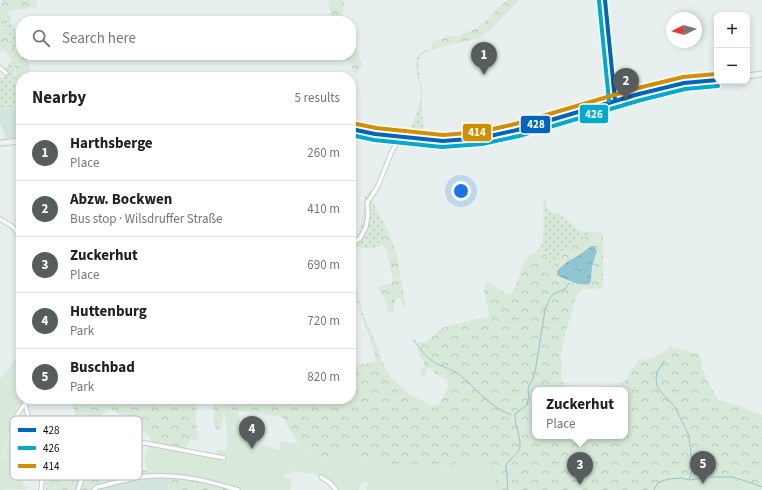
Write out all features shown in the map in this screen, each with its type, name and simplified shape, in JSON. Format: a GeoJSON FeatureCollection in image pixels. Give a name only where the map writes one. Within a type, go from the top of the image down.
{"type":"FeatureCollection","features":[{"type":"Feature","properties":{"kind":"main road"},"geometry":{"type":"LineString","coordinates":[[750,76],[762,74]]}},
{"type":"Feature","properties":{"kind":"main road"},"geometry":{"type":"LineString","coordinates":[[356,130],[401,137],[443,141],[493,136],[614,100],[684,84],[714,80]]}},
{"type":"Feature","properties":{"kind":"main road"},"geometry":{"type":"LineString","coordinates":[[0,143],[16,141]]}},
{"type":"Feature","properties":{"kind":"street"},"geometry":{"type":"LineString","coordinates":[[605,0],[614,100]]}},
{"type":"Feature","properties":{"kind":"street"},"geometry":{"type":"LineString","coordinates":[[0,68],[6,73]]}},
{"type":"Feature","properties":{"kind":"street"},"geometry":{"type":"LineString","coordinates":[[356,241],[360,238],[366,226],[368,215],[367,203],[378,186],[392,151],[401,137]]}},
{"type":"Feature","properties":{"kind":"street"},"geometry":{"type":"LineString","coordinates":[[0,219],[16,232]]}},
{"type":"Feature","properties":{"kind":"street"},"geometry":{"type":"LineString","coordinates":[[16,416],[24,404]]}},
{"type":"Feature","properties":{"kind":"street"},"geometry":{"type":"LineString","coordinates":[[25,404],[28,416]]}},
{"type":"Feature","properties":{"kind":"street"},"geometry":{"type":"LineString","coordinates":[[142,444],[224,458]]}},
{"type":"Feature","properties":{"kind":"street"},"geometry":{"type":"LineString","coordinates":[[142,477],[168,475],[193,478],[238,490]]}},
{"type":"Feature","properties":{"kind":"street"},"geometry":{"type":"LineString","coordinates":[[321,477],[330,483],[336,490]]}},
{"type":"Feature","properties":{"kind":"street"},"geometry":{"type":"LineString","coordinates":[[41,490],[42,480]]}},
{"type":"Feature","properties":{"kind":"street"},"geometry":{"type":"LineString","coordinates":[[78,490],[82,480]]}},
{"type":"Feature","properties":{"kind":"street"},"geometry":{"type":"LineString","coordinates":[[94,490],[97,487],[128,480]]}},
{"type":"Feature","properties":{"kind":"shaded area"},"geometry":{"type":"Polygon","coordinates":[[[16,108],[16,142],[6,143],[4,132],[0,124],[0,109],[16,108]]]}},
{"type":"Feature","properties":{"kind":"shaded area"},"geometry":{"type":"Polygon","coordinates":[[[172,476],[168,484],[169,490],[94,490],[97,487],[128,480],[142,480],[142,478],[172,476]]]}},
{"type":"Feature","properties":{"kind":"green space"},"geometry":{"type":"Polygon","coordinates":[[[2,0],[37,0],[36,7],[9,11],[6,17],[6,35],[16,50],[16,60],[27,60],[31,70],[30,72],[16,72],[16,79],[14,64],[4,51],[0,52],[0,9],[2,0]]]}},
{"type":"Feature","properties":{"kind":"green space"},"geometry":{"type":"Polygon","coordinates":[[[328,0],[345,0],[343,5],[343,16],[332,16],[328,0]]]}},
{"type":"Feature","properties":{"kind":"green space"},"geometry":{"type":"Polygon","coordinates":[[[508,0],[519,0],[492,29],[479,38],[432,49],[432,45],[430,43],[446,37],[458,36],[477,28],[508,0]]]}},
{"type":"Feature","properties":{"kind":"green space"},"geometry":{"type":"Polygon","coordinates":[[[8,13],[16,33],[16,50],[8,41],[6,36],[6,19],[8,13]]]}},
{"type":"Feature","properties":{"kind":"green space"},"geometry":{"type":"Polygon","coordinates":[[[356,48],[363,65],[356,75],[356,72],[354,72],[348,60],[356,60],[356,48]]]}},
{"type":"Feature","properties":{"kind":"green space"},"geometry":{"type":"Polygon","coordinates":[[[432,48],[422,54],[418,62],[422,89],[422,113],[425,137],[408,136],[418,110],[421,94],[416,66],[417,58],[421,52],[432,48]]]}},
{"type":"Feature","properties":{"kind":"green space"},"geometry":{"type":"Polygon","coordinates":[[[12,60],[14,63],[14,74],[16,77],[16,108],[0,109],[0,78],[7,74],[4,70],[12,60]]]}},
{"type":"Feature","properties":{"kind":"green space"},"geometry":{"type":"Polygon","coordinates":[[[356,132],[403,137],[391,156],[380,188],[373,198],[373,203],[384,223],[380,243],[378,247],[374,248],[361,248],[358,245],[356,254],[356,237],[362,219],[364,199],[376,186],[393,140],[374,136],[369,137],[356,132]]]}},
{"type":"Feature","properties":{"kind":"green space"},"geometry":{"type":"Polygon","coordinates":[[[544,196],[547,208],[550,211],[563,216],[579,231],[591,232],[569,249],[551,267],[548,266],[546,262],[546,256],[542,252],[539,253],[537,251],[542,243],[543,236],[544,196]]]}},
{"type":"Feature","properties":{"kind":"green space"},"geometry":{"type":"Polygon","coordinates":[[[384,223],[390,234],[396,252],[406,307],[404,307],[400,298],[397,298],[393,313],[389,313],[386,302],[379,289],[382,285],[392,283],[393,279],[385,247],[378,247],[382,237],[384,223]]]}},
{"type":"Feature","properties":{"kind":"green space"},"geometry":{"type":"Polygon","coordinates":[[[591,232],[602,233],[603,285],[596,289],[582,290],[576,297],[561,352],[562,380],[567,387],[532,387],[532,439],[628,439],[628,387],[594,387],[618,386],[625,381],[637,361],[655,357],[671,346],[698,354],[711,388],[719,400],[740,406],[762,415],[762,489],[745,482],[723,479],[659,482],[654,486],[653,490],[581,490],[578,488],[576,490],[496,490],[496,476],[462,459],[451,466],[424,464],[397,465],[375,462],[341,451],[336,451],[333,452],[330,462],[325,461],[298,443],[282,417],[224,409],[221,429],[216,429],[213,414],[214,404],[356,404],[356,366],[376,361],[368,334],[374,338],[386,371],[394,381],[404,388],[405,391],[433,407],[439,404],[448,383],[447,380],[429,368],[427,369],[424,377],[421,375],[420,372],[424,362],[419,355],[419,342],[427,341],[443,328],[489,316],[484,291],[485,283],[488,282],[510,295],[515,288],[522,266],[528,257],[537,251],[539,253],[545,253],[546,262],[548,266],[551,267],[569,249],[591,232]],[[591,246],[571,259],[558,276],[571,282],[584,285],[591,281],[593,262],[591,246]]]}},
{"type":"Feature","properties":{"kind":"green space"},"geometry":{"type":"Polygon","coordinates":[[[356,282],[359,301],[374,338],[368,334],[356,299],[356,282]]]}},
{"type":"Feature","properties":{"kind":"green space"},"geometry":{"type":"Polygon","coordinates":[[[16,358],[16,404],[22,404],[14,416],[10,416],[10,430],[7,442],[0,458],[0,379],[16,358]]]}},
{"type":"Feature","properties":{"kind":"green space"},"geometry":{"type":"Polygon","coordinates":[[[73,404],[197,404],[196,421],[199,439],[190,440],[184,450],[151,444],[149,435],[142,431],[142,416],[121,416],[117,412],[108,410],[103,416],[74,416],[75,413],[73,404]]]}},
{"type":"Feature","properties":{"kind":"green space"},"geometry":{"type":"Polygon","coordinates":[[[224,409],[238,411],[242,436],[261,438],[261,445],[280,450],[280,441],[300,444],[324,461],[328,462],[330,462],[333,452],[336,451],[341,451],[375,462],[397,465],[424,464],[451,466],[462,459],[467,459],[492,465],[496,469],[496,490],[366,490],[368,482],[365,482],[360,485],[359,490],[337,490],[324,476],[293,471],[292,474],[285,473],[284,478],[292,479],[290,490],[238,490],[193,478],[148,476],[145,456],[151,444],[217,455],[218,449],[225,451],[228,441],[224,409]]]}},
{"type":"Feature","properties":{"kind":"green space"},"geometry":{"type":"Polygon","coordinates":[[[10,436],[10,480],[21,480],[27,489],[0,490],[0,460],[10,436]]]}},
{"type":"Feature","properties":{"kind":"green space"},"geometry":{"type":"Polygon","coordinates":[[[142,470],[147,470],[148,476],[142,477],[142,470]]]}},
{"type":"Feature","properties":{"kind":"green space"},"geometry":{"type":"Polygon","coordinates":[[[172,476],[238,490],[169,490],[168,486],[172,476]]]}},
{"type":"Feature","properties":{"kind":"green space"},"geometry":{"type":"Polygon","coordinates":[[[723,479],[745,482],[762,490],[653,490],[657,483],[667,480],[723,479]]]}},
{"type":"Feature","properties":{"kind":"green space"},"geometry":{"type":"Polygon","coordinates":[[[45,480],[130,480],[102,486],[94,490],[46,490],[45,480]]]}},
{"type":"Feature","properties":{"kind":"water"},"geometry":{"type":"Polygon","coordinates":[[[591,246],[594,246],[597,251],[592,266],[591,281],[589,284],[568,281],[557,275],[557,271],[564,265],[591,246]]]}},
{"type":"Feature","properties":{"kind":"waterway"},"geometry":{"type":"LineString","coordinates":[[508,490],[506,465],[518,452],[520,446],[515,414],[527,405],[529,398],[528,390],[533,379],[536,366],[545,310],[553,294],[565,289],[569,283]]}},
{"type":"Feature","properties":{"kind":"waterway"},"geometry":{"type":"LineString","coordinates":[[414,340],[430,359],[457,373],[464,379]]}},
{"type":"Feature","properties":{"kind":"waterway"},"geometry":{"type":"LineString","coordinates":[[664,361],[657,372],[657,386],[675,407],[689,436],[692,463],[692,471],[689,480]]}},
{"type":"Feature","properties":{"kind":"waterway"},"geometry":{"type":"LineString","coordinates":[[466,380],[492,404],[511,415]]}},
{"type":"Feature","properties":{"kind":"waterway"},"geometry":{"type":"LineString","coordinates":[[654,490],[659,482],[669,479],[682,478],[689,480],[710,477],[732,477],[762,487]]}},
{"type":"Feature","properties":{"kind":"transit line","name":"428"},"geometry":{"type":"LineString","coordinates":[[605,0],[615,100]]}},
{"type":"Feature","properties":{"kind":"transit line","name":"426"},"geometry":{"type":"LineString","coordinates":[[599,1],[609,101]]}},
{"type":"Feature","properties":{"kind":"transit line","name":"414"},"geometry":{"type":"LineString","coordinates":[[356,124],[376,128],[443,135],[480,132],[515,124],[638,88],[683,77],[714,74]]}},
{"type":"Feature","properties":{"kind":"transit line","name":"428"},"geometry":{"type":"LineString","coordinates":[[356,130],[375,134],[443,141],[481,138],[517,130],[639,94],[684,83],[714,80]]}},
{"type":"Feature","properties":{"kind":"transit line","name":"426"},"geometry":{"type":"LineString","coordinates":[[356,136],[374,140],[442,147],[482,144],[519,136],[641,100],[685,89],[718,86]]}},
{"type":"Feature","properties":{"kind":"place","name":"Harthsberge"},"geometry":{"type":"Point","coordinates":[484,75]}},
{"type":"Feature","properties":{"kind":"place","name":"Abzw. Bockwen"},"geometry":{"type":"Point","coordinates":[626,101]}},
{"type":"Feature","properties":{"kind":"place","name":"Huttenburg"},"geometry":{"type":"Point","coordinates":[252,449]}},
{"type":"Feature","properties":{"kind":"place","name":"Buschbad"},"geometry":{"type":"Point","coordinates":[703,484]}},
{"type":"Feature","properties":{"kind":"place","name":"Zuckerhut"},"geometry":{"type":"Point","coordinates":[580,485]}}]}
